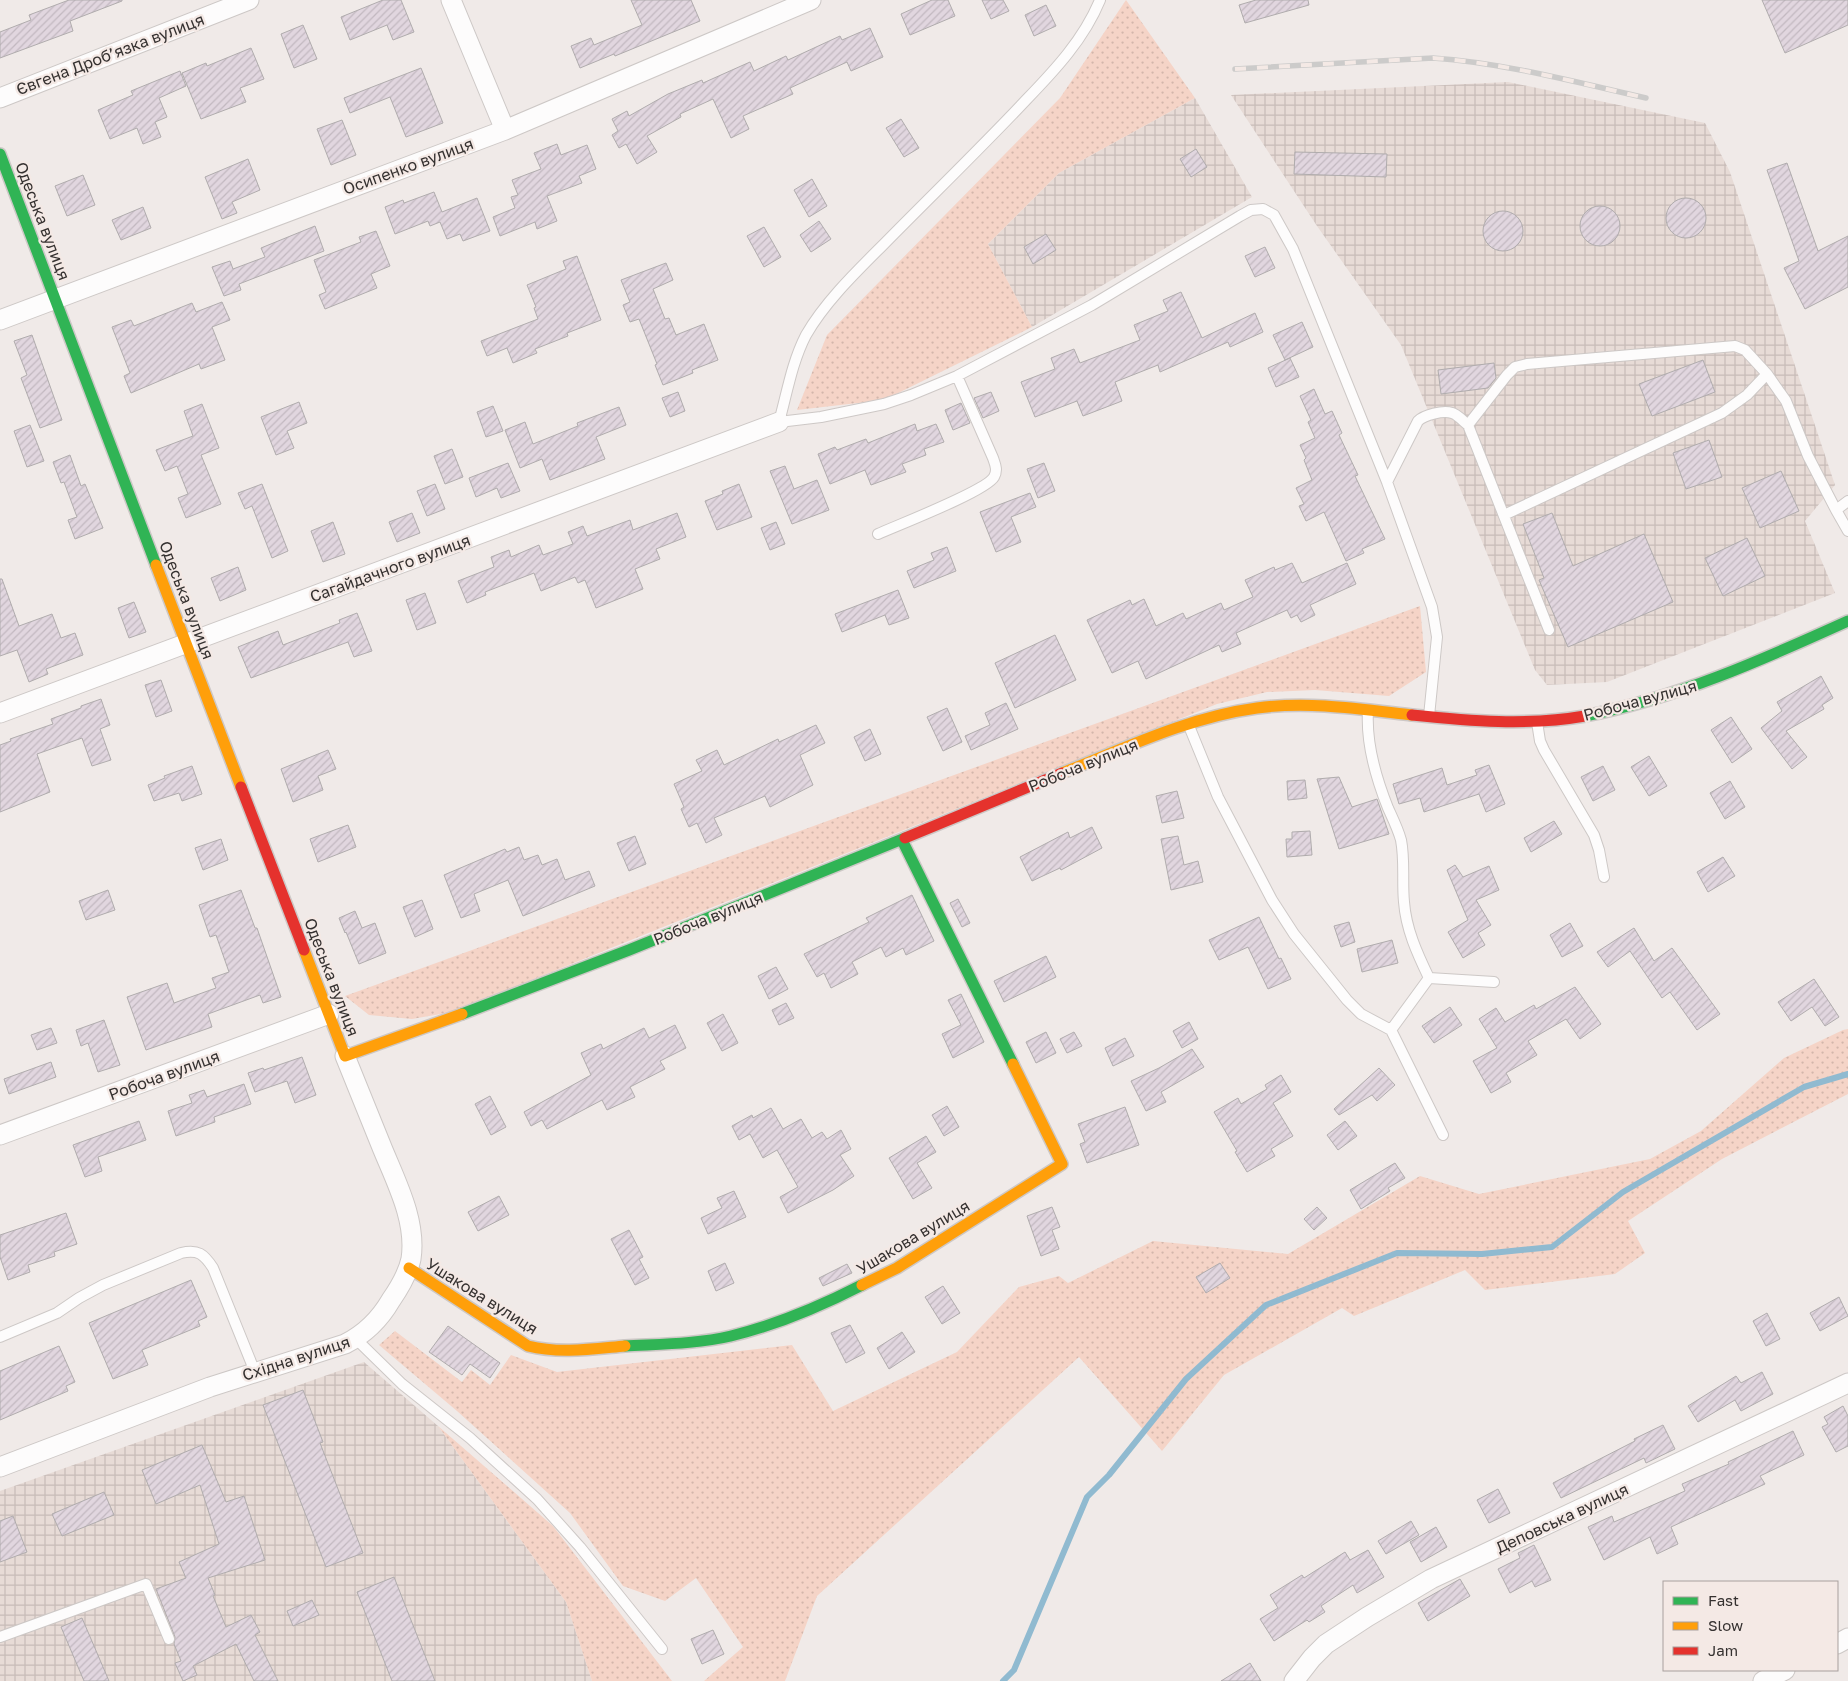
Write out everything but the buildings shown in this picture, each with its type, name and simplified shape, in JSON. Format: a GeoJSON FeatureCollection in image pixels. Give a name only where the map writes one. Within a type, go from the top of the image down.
{"type":"FeatureCollection","features":[{"type":"Feature","properties":{"kind":"street","name":"Євгена Дроб’язка вулиця"},"geometry":{"type":"LineString","coordinates":[[0,98],[249,0]]}},
{"type":"Feature","properties":{"kind":"street"},"geometry":{"type":"LineString","coordinates":[[451,0],[505,130]]}},
{"type":"Feature","properties":{"kind":"street","name":"Осипенко вулиця"},"geometry":{"type":"LineString","coordinates":[[0,320],[505,130],[811,0]]}},
{"type":"Feature","properties":{"kind":"street","name":"Одеська вулиця"},"geometry":{"type":"LineString","coordinates":[[0,154],[186,644],[346,1056]]}},
{"type":"Feature","properties":{"kind":"street","name":"Сагайдачного вулиця"},"geometry":{"type":"LineString","coordinates":[[0,713],[779,422]]}},
{"type":"Feature","properties":{"kind":"street","name":"Робоча вулиця"},"geometry":{"type":"LineString","coordinates":[[346,1056],[479,1008],[902,840],[1097,759],[1189,725],[1236,712],[1284,705],[1329,705],[1487,722],[1569,718],[1606,712],[1666,695],[1736,670],[1848,621]]}},
{"type":"Feature","properties":{"kind":"street","name":"Ушакова вулиця"},"geometry":{"type":"LineString","coordinates":[[408,1268],[518,1340],[543,1350],[566,1351],[706,1340],[739,1334],[773,1324],[881,1277],[1062,1164],[902,840]]}},
{"type":"Feature","properties":{"kind":"street","name":"Робоча вулиця"},"geometry":{"type":"LineString","coordinates":[[0,1135],[329,1014]]}},
{"type":"Feature","properties":{"kind":"street","name":"Східна вулиця"},"geometry":{"type":"LineString","coordinates":[[0,1467],[210,1387],[323,1352],[356,1338],[370,1327],[384,1311],[395,1295],[408,1268],[412,1247],[407,1214],[401,1193],[346,1056]]}},
{"type":"Feature","properties":{"kind":"street","name":"Деповська вулиця"},"geometry":{"type":"LineString","coordinates":[[1294,1681],[1326,1644],[1431,1579],[1848,1383]]}},
{"type":"Feature","properties":{"kind":"street"},"geometry":{"type":"LineString","coordinates":[[1763,1681],[1783,1671]]}},
{"type":"Feature","properties":{"kind":"lane"},"geometry":{"type":"LineString","coordinates":[[1100,0],[1080,39],[1054,70],[988,140],[854,274],[824,309],[807,334],[796,357],[779,422],[821,418],[884,404],[957,376],[1092,305],[1251,210],[1263,208],[1274,215],[1293,250],[1387,482],[1429,598],[1436,627],[1437,646],[1428,717]]}},
{"type":"Feature","properties":{"kind":"lane"},"geometry":{"type":"LineString","coordinates":[[1468,425],[1507,375],[1516,368],[1527,364],[1735,346],[1745,350],[1767,374],[1786,402],[1808,456],[1848,531]]}},
{"type":"Feature","properties":{"kind":"lane"},"geometry":{"type":"LineString","coordinates":[[1504,515],[1722,413],[1748,394],[1767,374]]}},
{"type":"Feature","properties":{"kind":"lane"},"geometry":{"type":"LineString","coordinates":[[878,534],[973,492],[990,482],[995,476],[996,468],[993,458],[957,376]]}},
{"type":"Feature","properties":{"kind":"lane"},"geometry":{"type":"LineString","coordinates":[[1387,482],[1421,417],[1446,412],[1452,413],[1468,425],[1550,630]]}},
{"type":"Feature","properties":{"kind":"lane"},"geometry":{"type":"LineString","coordinates":[[1836,510],[1848,501]]}},
{"type":"Feature","properties":{"kind":"lane"},"geometry":{"type":"LineString","coordinates":[[1368,710],[1369,740],[1376,769],[1401,842],[1406,921],[1416,952],[1429,978]]}},
{"type":"Feature","properties":{"kind":"lane"},"geometry":{"type":"LineString","coordinates":[[1537,721],[1540,741],[1544,750],[1594,835],[1604,876]]}},
{"type":"Feature","properties":{"kind":"lane"},"geometry":{"type":"LineString","coordinates":[[1189,725],[1218,797],[1272,900],[1294,934],[1323,972],[1361,1014],[1391,1030],[1443,1135]]}},
{"type":"Feature","properties":{"kind":"lane"},"geometry":{"type":"LineString","coordinates":[[1429,978],[1494,982]]}},
{"type":"Feature","properties":{"kind":"lane"},"geometry":{"type":"LineString","coordinates":[[1391,1030],[1429,978]]}},
{"type":"Feature","properties":{"kind":"lane"},"geometry":{"type":"LineString","coordinates":[[0,1337],[57,1313],[103,1285],[191,1250],[200,1252],[207,1258],[213,1268],[255,1372]]}},
{"type":"Feature","properties":{"kind":"lane"},"geometry":{"type":"LineString","coordinates":[[356,1338],[402,1384],[470,1438],[537,1499],[580,1548],[662,1649]]}},
{"type":"Feature","properties":{"kind":"lane"},"geometry":{"type":"LineString","coordinates":[[0,1637],[146,1584],[169,1639]]}},
{"type":"Feature","properties":{"kind":"shaded area"},"geometry":{"type":"Polygon","coordinates":[[[1126,0],[1195,98],[1059,173],[988,244],[1032,327],[884,400],[797,410],[827,335],[1060,98],[1126,0]]]}},
{"type":"Feature","properties":{"kind":"shaded area"},"geometry":{"type":"Polygon","coordinates":[[[1508,82],[1705,123],[1730,172],[1835,485],[1805,521],[1835,593],[1607,682],[1547,685],[1535,670],[1401,345],[1317,226],[1231,95],[1508,82]]]}},
{"type":"Feature","properties":{"kind":"shaded area"},"geometry":{"type":"Polygon","coordinates":[[[1195,98],[1252,197],[1032,327],[988,244],[1059,173],[1195,98]]]}},
{"type":"Feature","properties":{"kind":"shaded area"},"geometry":{"type":"Polygon","coordinates":[[[1420,606],[1426,672],[1389,696],[1315,690],[1267,692],[1217,704],[452,1012],[412,1019],[369,1015],[345,996],[1420,606]]]}},
{"type":"Feature","properties":{"kind":"shaded area"},"geometry":{"type":"Polygon","coordinates":[[[1848,1029],[1848,1094],[1722,1159],[1628,1221],[1645,1253],[1615,1274],[1485,1290],[1465,1270],[1354,1316],[1342,1308],[1224,1375],[1162,1451],[1079,1357],[817,1596],[785,1681],[704,1681],[743,1647],[696,1578],[665,1601],[623,1586],[570,1513],[457,1411],[379,1345],[395,1331],[462,1382],[471,1370],[490,1385],[511,1355],[557,1372],[792,1345],[833,1411],[957,1352],[1019,1287],[1059,1276],[1068,1283],[1153,1241],[1288,1254],[1420,1176],[1479,1194],[1650,1159],[1701,1131],[1784,1058],[1848,1029]]]}},
{"type":"Feature","properties":{"kind":"shaded area"},"geometry":{"type":"Polygon","coordinates":[[[364,1362],[438,1426],[566,1602],[592,1681],[0,1681],[0,1491],[364,1362]]]}},
{"type":"Feature","properties":{"kind":"shaded area"},"geometry":{"type":"Polygon","coordinates":[[[438,1426],[553,1526],[672,1681],[592,1681],[566,1602],[438,1426]]]}},
{"type":"Feature","properties":{"kind":"waterway"},"geometry":{"type":"LineString","coordinates":[[1003,1681],[1014,1670],[1087,1497],[1109,1475],[1186,1379],[1266,1305],[1397,1253],[1482,1254],[1552,1247],[1623,1192],[1804,1087],[1848,1074]]}},
{"type":"Feature","properties":{"kind":"railway"},"geometry":{"type":"LineString","coordinates":[[1235,69],[1433,58],[1487,64],[1646,98]]}},
{"type":"Feature","properties":{"kind":"traffic: fast"},"geometry":{"type":"LineString","coordinates":[[0,154],[156,565]]}},
{"type":"Feature","properties":{"kind":"traffic: fast"},"geometry":{"type":"LineString","coordinates":[[1585,716],[1653,699],[1686,688],[1784,650],[1848,621]]}},
{"type":"Feature","properties":{"kind":"traffic: fast"},"geometry":{"type":"LineString","coordinates":[[462,1014],[629,950],[905,838]]}},
{"type":"Feature","properties":{"kind":"traffic: fast"},"geometry":{"type":"LineString","coordinates":[[902,840],[1013,1064]]}},
{"type":"Feature","properties":{"kind":"traffic: fast"},"geometry":{"type":"LineString","coordinates":[[625,1346],[692,1342],[731,1336],[798,1314],[862,1285]]}},
{"type":"Feature","properties":{"kind":"traffic: slow"},"geometry":{"type":"LineString","coordinates":[[156,565],[241,787]]}},
{"type":"Feature","properties":{"kind":"traffic: slow"},"geometry":{"type":"LineString","coordinates":[[1062,773],[1158,734],[1232,712],[1296,705],[1354,708],[1412,715]]}},
{"type":"Feature","properties":{"kind":"traffic: slow"},"geometry":{"type":"LineString","coordinates":[[304,950],[345,1056],[462,1014]]}},
{"type":"Feature","properties":{"kind":"traffic: slow"},"geometry":{"type":"LineString","coordinates":[[862,1285],[897,1268],[1062,1164],[1013,1064]]}},
{"type":"Feature","properties":{"kind":"traffic: slow"},"geometry":{"type":"LineString","coordinates":[[409,1268],[528,1346],[552,1350],[625,1346]]}},
{"type":"Feature","properties":{"kind":"traffic: jam"},"geometry":{"type":"LineString","coordinates":[[1412,715],[1477,721],[1520,722],[1585,716]]}},
{"type":"Feature","properties":{"kind":"traffic: jam"},"geometry":{"type":"LineString","coordinates":[[905,838],[1062,773]]}},
{"type":"Feature","properties":{"kind":"traffic: jam"},"geometry":{"type":"LineString","coordinates":[[241,787],[304,950]]}}]}
